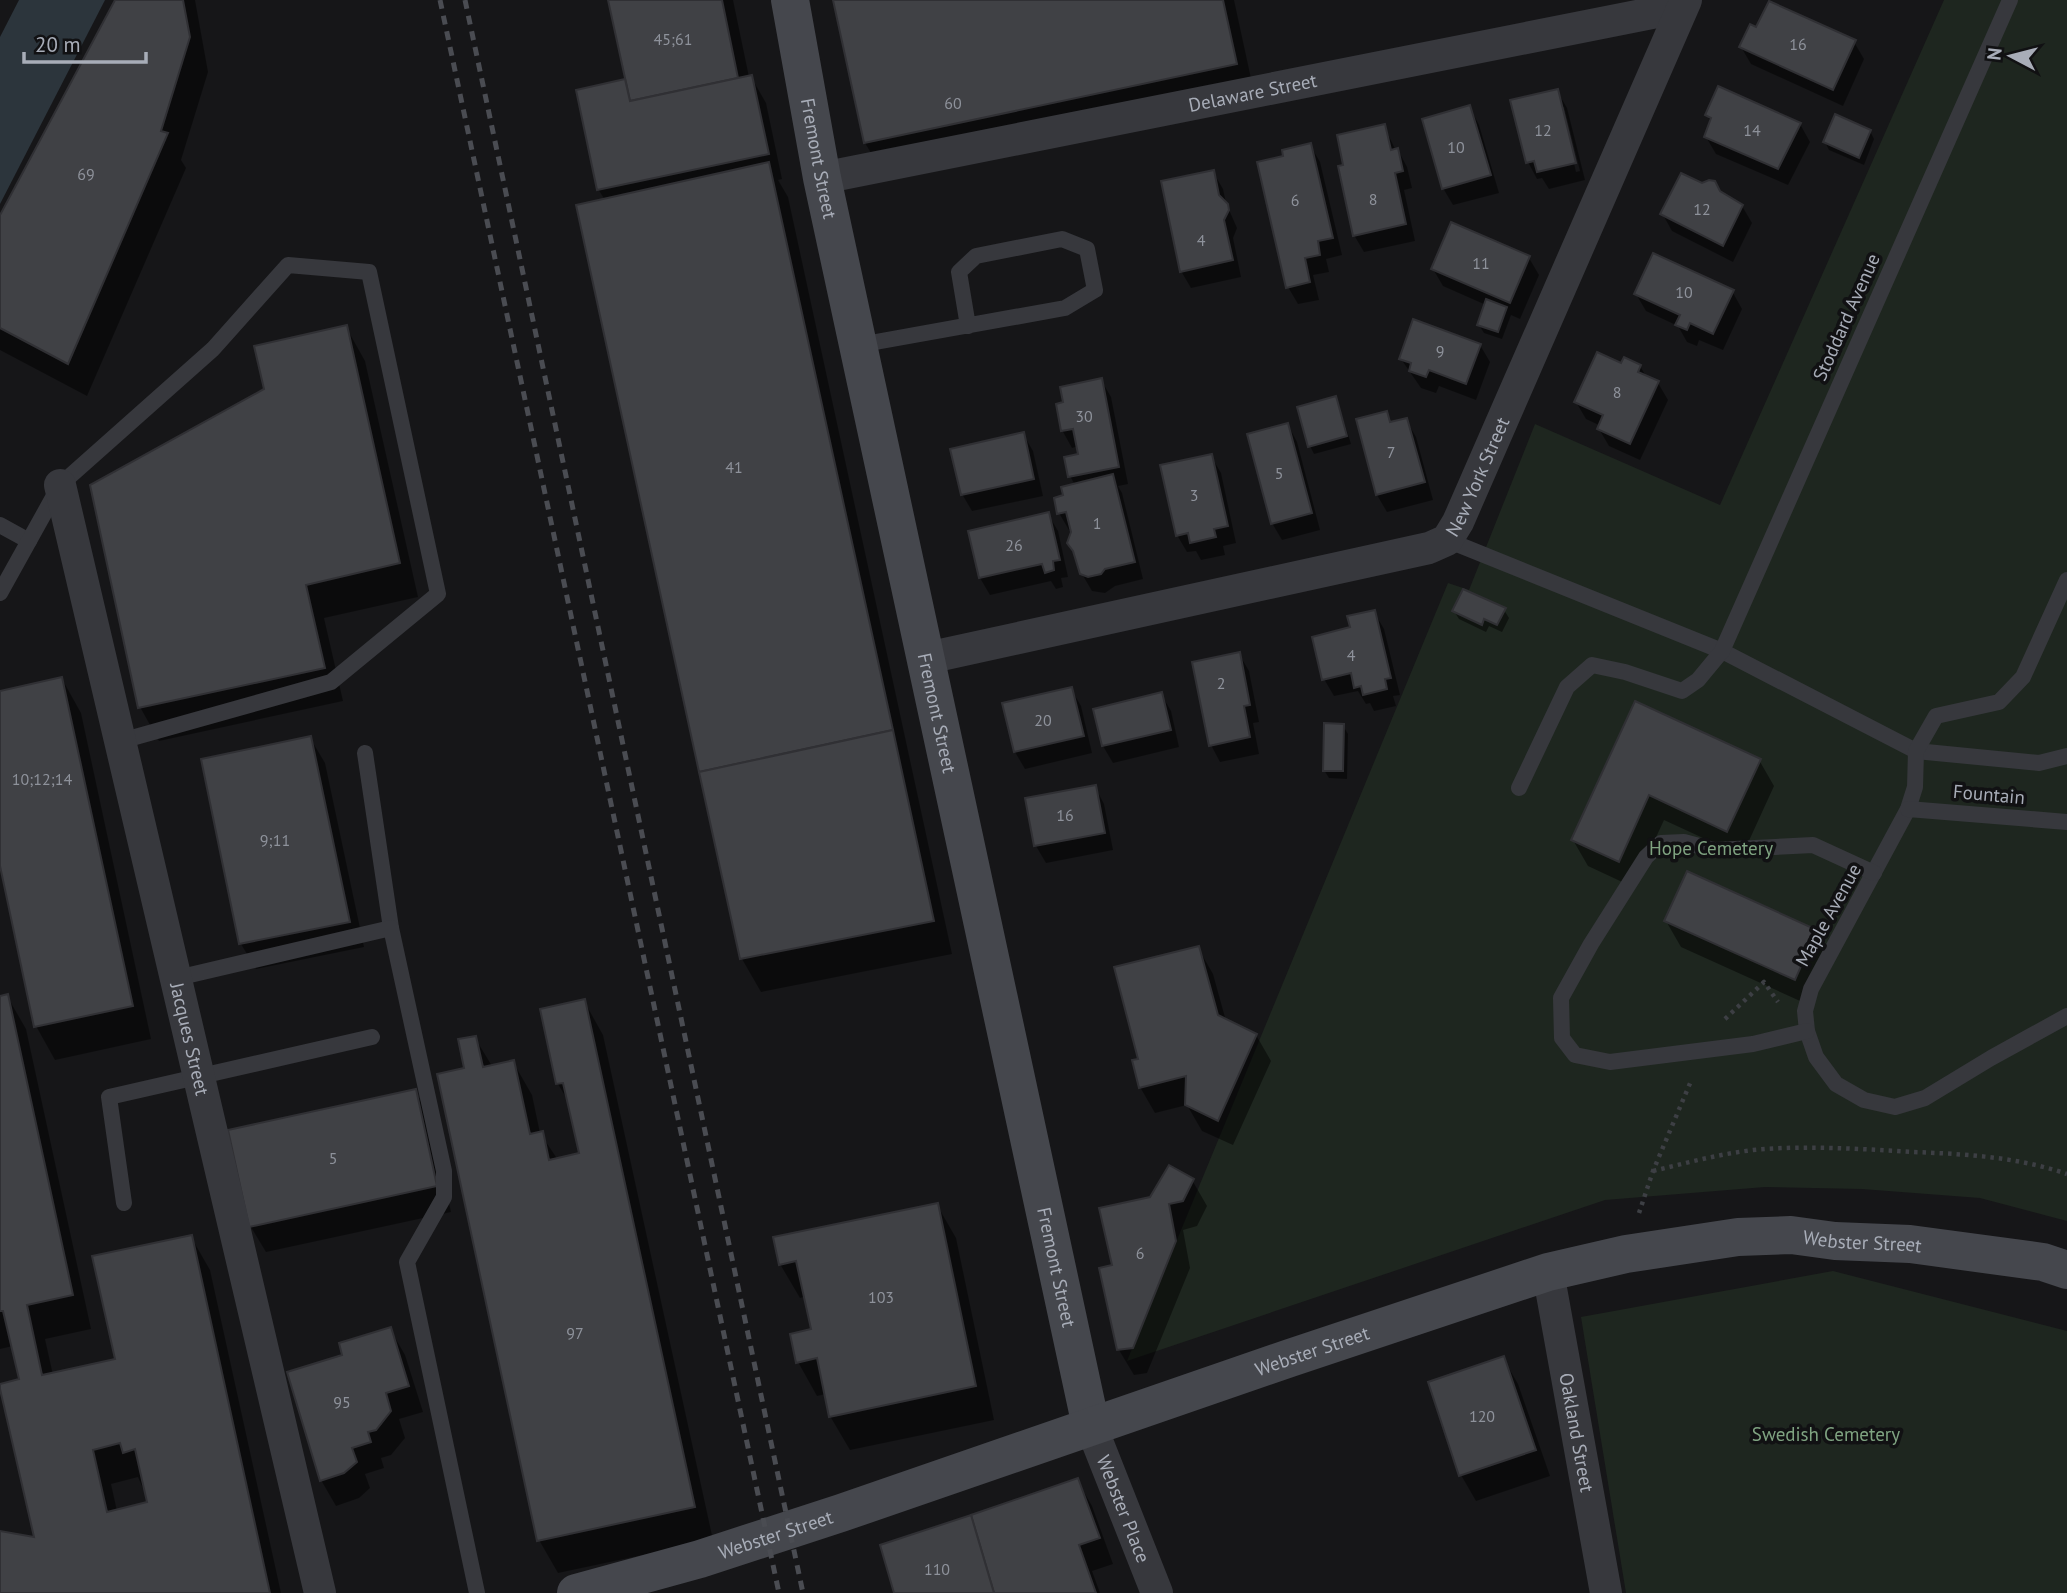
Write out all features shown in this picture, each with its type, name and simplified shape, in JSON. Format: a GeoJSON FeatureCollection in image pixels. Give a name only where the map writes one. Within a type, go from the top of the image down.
{"type":"FeatureCollection","features":[{"type":"Feature","properties":{"kind":"main road","name":"Fremont Street"},"geometry":{"type":"LineString","coordinates":[[790,0],[822,178],[1091,1426]]}},
{"type":"Feature","properties":{"kind":"main road","name":"Webster Street"},"geometry":{"type":"LineString","coordinates":[[576,1593],[723,1551],[1548,1272],[1626,1254],[1738,1237],[1791,1235],[1835,1241],[1910,1244],[2043,1262],[2067,1270]]}},
{"type":"Feature","properties":{"kind":"street","name":"Delaware Street"},"geometry":{"type":"LineString","coordinates":[[822,178],[1684,4]]}},
{"type":"Feature","properties":{"kind":"street","name":"New York Street"},"geometry":{"type":"LineString","coordinates":[[927,658],[1429,548],[1447,540],[1458,522],[1684,4]]}},
{"type":"Feature","properties":{"kind":"street","name":"Jacques Street"},"geometry":{"type":"LineString","coordinates":[[60,485],[320,1593]]}},
{"type":"Feature","properties":{"kind":"street","name":"Oakland Street"},"geometry":{"type":"LineString","coordinates":[[1548,1272],[1606,1593]]}},
{"type":"Feature","properties":{"kind":"street","name":"Webster Place"},"geometry":{"type":"LineString","coordinates":[[1091,1426],[1157,1593]]}},
{"type":"Feature","properties":{"kind":"lane","name":"Stoddard Avenue"},"geometry":{"type":"LineString","coordinates":[[1519,788],[1567,687],[1592,665],[1625,672],[1682,691],[1698,680],[1722,651],[2010,0]]}},
{"type":"Feature","properties":{"kind":"lane"},"geometry":{"type":"LineString","coordinates":[[859,345],[968,326],[1065,308],[1095,290],[1087,249],[1062,239],[976,256],[959,272],[968,326]]}},
{"type":"Feature","properties":{"kind":"lane"},"geometry":{"type":"LineString","coordinates":[[0,593],[60,485],[214,349],[288,265],[369,272],[438,594],[331,682],[121,741]]}},
{"type":"Feature","properties":{"kind":"lane"},"geometry":{"type":"LineString","coordinates":[[0,525],[29,541]]}},
{"type":"Feature","properties":{"kind":"lane"},"geometry":{"type":"LineString","coordinates":[[1447,540],[1722,651],[1916,751],[2039,763],[2067,757]]}},
{"type":"Feature","properties":{"kind":"lane","name":"Maple Avenue"},"geometry":{"type":"LineString","coordinates":[[2067,580],[2023,677],[1999,702],[1936,716],[1916,751],[1915,787],[1909,809],[1811,989],[1805,1011],[1807,1031],[1816,1057],[1836,1084],[1864,1100],[1895,1107],[1924,1098],[2067,1017]]}},
{"type":"Feature","properties":{"kind":"lane"},"geometry":{"type":"LineString","coordinates":[[365,753],[391,928],[444,1171],[444,1197],[407,1262],[477,1593]]}},
{"type":"Feature","properties":{"kind":"lane","name":"Fountain"},"geometry":{"type":"LineString","coordinates":[[1909,809],[2067,822]]}},
{"type":"Feature","properties":{"kind":"lane"},"geometry":{"type":"LineString","coordinates":[[1807,1031],[1753,1044],[1610,1062],[1575,1055],[1562,1038],[1562,998],[1591,944],[1646,857],[1661,843],[1685,842],[1714,850],[1813,845],[1874,873]]}},
{"type":"Feature","properties":{"kind":"lane"},"geometry":{"type":"LineString","coordinates":[[177,978],[391,928]]}},
{"type":"Feature","properties":{"kind":"lane"},"geometry":{"type":"LineString","coordinates":[[124,1203],[109,1097],[372,1037]]}},
{"type":"Feature","properties":{"kind":"path"},"geometry":{"type":"LineString","coordinates":[[1626,1254],[1653,1171],[1704,1050],[1716,1028],[1763,982]]}},
{"type":"Feature","properties":{"kind":"path"},"geometry":{"type":"LineString","coordinates":[[1653,1171],[1752,1150],[1822,1147],[1973,1156],[2035,1163],[2067,1174]]}},
{"type":"Feature","properties":{"kind":"green space","name":"Hope Cemetery"},"geometry":{"type":"Polygon","coordinates":[[[1944,0],[2067,0],[2067,1221],[1980,1198],[1862,1189],[1765,1187],[1605,1200],[1127,1361],[1448,583],[1469,590],[1535,424],[1720,505],[1944,0]]]}},
{"type":"Feature","properties":{"kind":"green space","name":"Swedish Cemetery"},"geometry":{"type":"Polygon","coordinates":[[[1833,1271],[2067,1331],[2067,1593],[1626,1593],[1581,1317],[1833,1271]]]}},
{"type":"Feature","properties":{"kind":"shaded area"},"geometry":{"type":"Polygon","coordinates":[[[19,0],[105,0],[0,204],[0,37],[19,0]]]}},
{"type":"Feature","properties":{"kind":"building"},"geometry":{"type":"Polygon","coordinates":[[[115,0],[183,0],[190,37],[161,131],[168,133],[68,364],[0,328],[0,215],[115,0]]]}},
{"type":"Feature","properties":{"kind":"building"},"geometry":{"type":"Polygon","coordinates":[[[608,0],[722,0],[738,78],[630,101],[608,0]]]}},
{"type":"Feature","properties":{"kind":"building"},"geometry":{"type":"Polygon","coordinates":[[[833,0],[1223,0],[1237,64],[864,143],[833,0]]]}},
{"type":"Feature","properties":{"kind":"building"},"geometry":{"type":"Polygon","coordinates":[[[1769,1],[1856,40],[1833,90],[1739,47],[1750,24],[1756,27],[1769,1]]]}},
{"type":"Feature","properties":{"kind":"building"},"geometry":{"type":"Polygon","coordinates":[[[752,75],[769,154],[597,190],[576,90],[625,79],[630,101],[752,75]]]}},
{"type":"Feature","properties":{"kind":"building"},"geometry":{"type":"Polygon","coordinates":[[[1718,86],[1801,123],[1778,169],[1704,137],[1711,118],[1705,115],[1718,86]]]}},
{"type":"Feature","properties":{"kind":"building"},"geometry":{"type":"Polygon","coordinates":[[[1558,89],[1576,163],[1537,172],[1534,161],[1526,163],[1510,100],[1558,89]]]}},
{"type":"Feature","properties":{"kind":"building"},"geometry":{"type":"Polygon","coordinates":[[[1470,105],[1491,175],[1442,189],[1422,119],[1470,105]]]}},
{"type":"Feature","properties":{"kind":"building"},"geometry":{"type":"Polygon","coordinates":[[[1835,114],[1871,130],[1859,158],[1823,142],[1835,114]]]}},
{"type":"Feature","properties":{"kind":"building"},"geometry":{"type":"Polygon","coordinates":[[[1385,124],[1391,150],[1398,148],[1403,171],[1395,173],[1406,224],[1353,236],[1338,166],[1343,165],[1337,135],[1385,124]]]}},
{"type":"Feature","properties":{"kind":"building"},"geometry":{"type":"Polygon","coordinates":[[[1311,143],[1333,238],[1318,241],[1320,255],[1305,258],[1310,282],[1286,288],[1257,162],[1283,156],[1282,150],[1311,143]]]}},
{"type":"Feature","properties":{"kind":"building"},"geometry":{"type":"Polygon","coordinates":[[[769,162],[893,730],[699,772],[576,205],[769,162]]]}},
{"type":"Feature","properties":{"kind":"building"},"geometry":{"type":"Polygon","coordinates":[[[1214,170],[1219,195],[1228,204],[1229,210],[1224,220],[1233,260],[1180,272],[1161,181],[1214,170]]]}},
{"type":"Feature","properties":{"kind":"building"},"geometry":{"type":"Polygon","coordinates":[[[1681,173],[1702,183],[1715,181],[1720,191],[1743,205],[1723,246],[1660,214],[1681,173]]]}},
{"type":"Feature","properties":{"kind":"building"},"geometry":{"type":"Polygon","coordinates":[[[1451,222],[1530,256],[1510,303],[1431,269],[1451,222]]]}},
{"type":"Feature","properties":{"kind":"building"},"geometry":{"type":"Polygon","coordinates":[[[1653,253],[1734,290],[1713,334],[1690,323],[1687,330],[1675,325],[1680,315],[1634,294],[1653,253]]]}},
{"type":"Feature","properties":{"kind":"building"},"geometry":{"type":"Polygon","coordinates":[[[1486,299],[1507,307],[1498,332],[1477,325],[1486,299]]]}},
{"type":"Feature","properties":{"kind":"building"},"geometry":{"type":"Polygon","coordinates":[[[1413,319],[1481,344],[1466,384],[1429,370],[1426,377],[1409,371],[1411,363],[1399,359],[1413,319]]]}},
{"type":"Feature","properties":{"kind":"building"},"geometry":{"type":"Polygon","coordinates":[[[347,325],[400,563],[306,585],[325,668],[138,708],[90,485],[264,389],[254,346],[347,325]]]}},
{"type":"Feature","properties":{"kind":"building"},"geometry":{"type":"Polygon","coordinates":[[[1597,352],[1621,363],[1624,357],[1641,365],[1638,372],[1659,381],[1630,444],[1597,429],[1603,415],[1574,402],[1597,352]]]}},
{"type":"Feature","properties":{"kind":"building"},"geometry":{"type":"Polygon","coordinates":[[[1102,378],[1119,467],[1068,477],[1064,457],[1078,454],[1073,429],[1061,431],[1056,404],[1063,402],[1060,387],[1102,378]]]}},
{"type":"Feature","properties":{"kind":"building"},"geometry":{"type":"Polygon","coordinates":[[[1336,396],[1347,436],[1308,447],[1297,407],[1336,396]]]}},
{"type":"Feature","properties":{"kind":"building"},"geometry":{"type":"Polygon","coordinates":[[[1387,411],[1390,422],[1407,418],[1425,482],[1376,495],[1356,419],[1387,411]]]}},
{"type":"Feature","properties":{"kind":"building"},"geometry":{"type":"Polygon","coordinates":[[[1288,423],[1312,513],[1271,524],[1247,434],[1288,423]]]}},
{"type":"Feature","properties":{"kind":"building"},"geometry":{"type":"Polygon","coordinates":[[[1024,432],[1034,479],[961,495],[950,449],[1024,432]]]}},
{"type":"Feature","properties":{"kind":"building"},"geometry":{"type":"Polygon","coordinates":[[[1212,454],[1228,526],[1214,529],[1216,537],[1190,543],[1188,533],[1176,536],[1160,465],[1212,454]]]}},
{"type":"Feature","properties":{"kind":"building"},"geometry":{"type":"Polygon","coordinates":[[[1113,474],[1135,562],[1105,569],[1101,574],[1088,577],[1080,574],[1073,551],[1067,543],[1071,532],[1066,512],[1057,514],[1054,498],[1063,495],[1061,487],[1113,474]]]}},
{"type":"Feature","properties":{"kind":"building"},"geometry":{"type":"Polygon","coordinates":[[[1049,512],[1060,560],[1053,561],[1054,570],[1045,573],[1042,564],[979,578],[968,531],[1049,512]]]}},
{"type":"Feature","properties":{"kind":"building"},"geometry":{"type":"Polygon","coordinates":[[[1463,589],[1506,608],[1497,625],[1484,619],[1482,625],[1452,611],[1463,589]]]}},
{"type":"Feature","properties":{"kind":"building"},"geometry":{"type":"Polygon","coordinates":[[[1375,610],[1391,678],[1385,679],[1387,689],[1363,695],[1361,686],[1354,688],[1351,673],[1322,680],[1312,637],[1350,627],[1347,616],[1375,610]]]}},
{"type":"Feature","properties":{"kind":"building"},"geometry":{"type":"Polygon","coordinates":[[[1240,652],[1250,705],[1244,706],[1250,737],[1209,746],[1192,662],[1240,652]]]}},
{"type":"Feature","properties":{"kind":"building"},"geometry":{"type":"Polygon","coordinates":[[[62,677],[133,1006],[34,1027],[0,866],[0,691],[62,677]]]}},
{"type":"Feature","properties":{"kind":"building"},"geometry":{"type":"Polygon","coordinates":[[[1072,687],[1084,736],[1014,752],[1002,703],[1072,687]]]}},
{"type":"Feature","properties":{"kind":"building"},"geometry":{"type":"Polygon","coordinates":[[[1162,692],[1171,730],[1102,746],[1093,709],[1162,692]]]}},
{"type":"Feature","properties":{"kind":"building"},"geometry":{"type":"Polygon","coordinates":[[[1635,701],[1761,759],[1727,832],[1649,795],[1619,862],[1571,840],[1635,701]]]}},
{"type":"Feature","properties":{"kind":"building"},"geometry":{"type":"Polygon","coordinates":[[[1324,723],[1344,724],[1343,771],[1323,771],[1324,723]]]}},
{"type":"Feature","properties":{"kind":"building"},"geometry":{"type":"Polygon","coordinates":[[[893,730],[934,921],[740,959],[699,772],[893,730]]]}},
{"type":"Feature","properties":{"kind":"building"},"geometry":{"type":"Polygon","coordinates":[[[311,736],[350,922],[239,944],[201,759],[311,736]]]}},
{"type":"Feature","properties":{"kind":"building"},"geometry":{"type":"Polygon","coordinates":[[[1096,785],[1105,833],[1034,846],[1025,798],[1096,785]]]}},
{"type":"Feature","properties":{"kind":"building"},"geometry":{"type":"Polygon","coordinates":[[[1687,871],[1817,930],[1795,980],[1664,921],[1687,871]]]}},
{"type":"Feature","properties":{"kind":"building"},"geometry":{"type":"Polygon","coordinates":[[[1199,946],[1218,1015],[1257,1034],[1218,1121],[1185,1105],[1186,1076],[1139,1088],[1132,1060],[1138,1059],[1114,967],[1199,946]]]}},
{"type":"Feature","properties":{"kind":"building"},"geometry":{"type":"Polygon","coordinates":[[[8,994],[73,1295],[27,1305],[42,1375],[115,1359],[92,1256],[192,1235],[270,1593],[0,1593],[0,1531],[34,1537],[0,1389],[0,1384],[19,1379],[3,1311],[0,1311],[0,996],[8,994]],[[120,1443],[93,1450],[107,1512],[147,1502],[135,1449],[123,1453],[120,1443]]]}},
{"type":"Feature","properties":{"kind":"building"},"geometry":{"type":"Polygon","coordinates":[[[585,999],[695,1507],[537,1541],[437,1074],[464,1068],[458,1039],[476,1036],[483,1067],[514,1060],[530,1134],[543,1131],[549,1160],[579,1153],[563,1083],[556,1084],[540,1009],[585,999]]]}},
{"type":"Feature","properties":{"kind":"building"},"geometry":{"type":"Polygon","coordinates":[[[416,1089],[437,1186],[249,1227],[228,1130],[416,1089]]]}},
{"type":"Feature","properties":{"kind":"building"},"geometry":{"type":"Polygon","coordinates":[[[1169,1165],[1194,1179],[1183,1201],[1169,1204],[1176,1241],[1133,1348],[1117,1350],[1099,1268],[1112,1265],[1099,1208],[1150,1197],[1169,1165]]]}},
{"type":"Feature","properties":{"kind":"building"},"geometry":{"type":"Polygon","coordinates":[[[938,1203],[976,1386],[829,1417],[817,1358],[796,1363],[790,1334],[811,1329],[796,1261],[779,1265],[773,1237],[938,1203]]]}},
{"type":"Feature","properties":{"kind":"building"},"geometry":{"type":"Polygon","coordinates":[[[391,1327],[409,1386],[386,1393],[391,1411],[376,1430],[368,1432],[371,1442],[352,1448],[357,1462],[344,1473],[320,1481],[287,1372],[342,1355],[339,1343],[391,1327]]]}},
{"type":"Feature","properties":{"kind":"building"},"geometry":{"type":"Polygon","coordinates":[[[1504,1356],[1536,1450],[1459,1476],[1428,1382],[1504,1356]]]}},
{"type":"Feature","properties":{"kind":"building"},"geometry":{"type":"Polygon","coordinates":[[[1078,1478],[1100,1538],[1079,1545],[1096,1593],[994,1593],[971,1515],[1078,1478]]]}},
{"type":"Feature","properties":{"kind":"building"},"geometry":{"type":"Polygon","coordinates":[[[971,1515],[994,1593],[894,1593],[880,1545],[971,1515]]]}},
{"type":"Feature","properties":{"kind":"railway"},"geometry":{"type":"LineString","coordinates":[[440,0],[779,1593]]}},
{"type":"Feature","properties":{"kind":"railway"},"geometry":{"type":"LineString","coordinates":[[465,0],[803,1593]]}}]}
